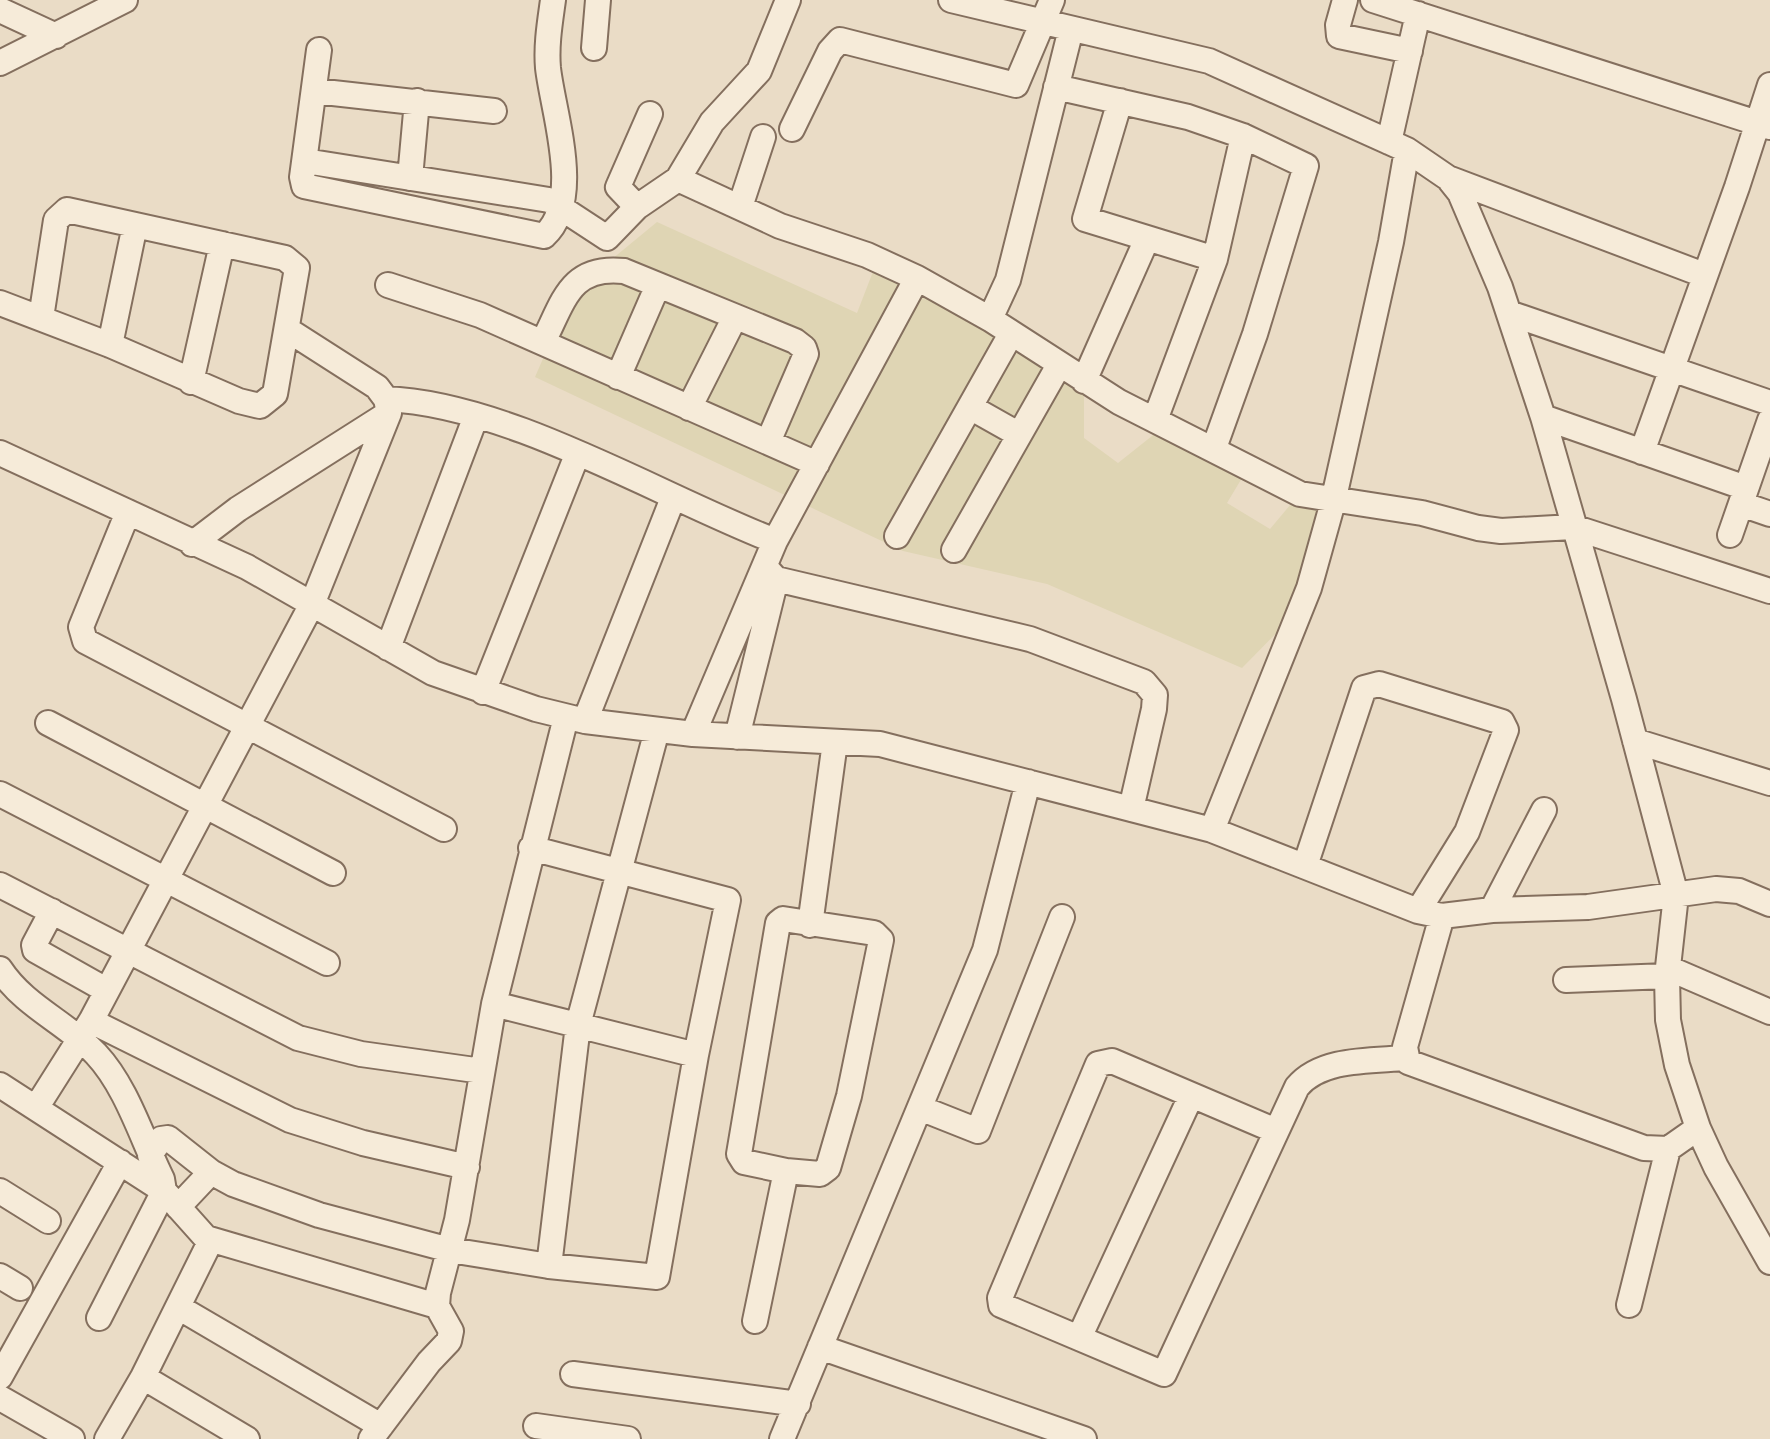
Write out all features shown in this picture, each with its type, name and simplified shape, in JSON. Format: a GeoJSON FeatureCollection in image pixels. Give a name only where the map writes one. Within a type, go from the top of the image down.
{"type":"FeatureCollection","features":[{"type":"Feature","properties":{"kind":"street"},"geometry":{"type":"LineString","coordinates":[[0,63],[125,0]]}},
{"type":"Feature","properties":{"kind":"street"},"geometry":{"type":"LineString","coordinates":[[319,50],[302,183],[313,190],[535,236],[547,234],[560,204],[564,160],[547,50],[553,0]]}},
{"type":"Feature","properties":{"kind":"street"},"geometry":{"type":"LineString","coordinates":[[594,48],[598,0]]}},
{"type":"Feature","properties":{"kind":"street"},"geometry":{"type":"LineString","coordinates":[[305,161],[560,204],[604,238],[637,207],[678,179],[712,122],[759,71],[788,0]]}},
{"type":"Feature","properties":{"kind":"street"},"geometry":{"type":"LineString","coordinates":[[951,0],[1048,10],[1071,29],[1209,61],[1398,146],[1448,178],[1704,275]]}},
{"type":"Feature","properties":{"kind":"street"},"geometry":{"type":"LineString","coordinates":[[1345,0],[1338,25],[1339,36],[1410,51]]}},
{"type":"Feature","properties":{"kind":"street"},"geometry":{"type":"LineString","coordinates":[[1379,1],[1764,124]]}},
{"type":"Feature","properties":{"kind":"street"},"geometry":{"type":"LineString","coordinates":[[0,10],[56,36]]}},
{"type":"Feature","properties":{"kind":"street"},"geometry":{"type":"LineString","coordinates":[[792,129],[830,51],[840,40],[1016,85],[1048,10]]}},
{"type":"Feature","properties":{"kind":"street"},"geometry":{"type":"LineString","coordinates":[[1212,830],[1309,588],[1333,502],[1391,242],[1398,146],[1418,14]]}},
{"type":"Feature","properties":{"kind":"street"},"geometry":{"type":"LineString","coordinates":[[990,319],[1008,280],[1071,29]]}},
{"type":"Feature","properties":{"kind":"street"},"geometry":{"type":"LineString","coordinates":[[1642,452],[1704,275],[1764,124],[1770,85]]}},
{"type":"Feature","properties":{"kind":"street"},"geometry":{"type":"LineString","coordinates":[[1056,87],[1188,117],[1243,136],[1303,163],[1307,171],[1255,334],[1214,448]]}},
{"type":"Feature","properties":{"kind":"street"},"geometry":{"type":"LineString","coordinates":[[315,91],[494,111]]}},
{"type":"Feature","properties":{"kind":"street"},"geometry":{"type":"LineString","coordinates":[[410,178],[417,101]]}},
{"type":"Feature","properties":{"kind":"street"},"geometry":{"type":"LineString","coordinates":[[1120,101],[1085,217],[1088,221],[1146,241],[1215,259]]}},
{"type":"Feature","properties":{"kind":"street"},"geometry":{"type":"LineString","coordinates":[[637,207],[618,187],[650,114]]}},
{"type":"Feature","properties":{"kind":"street"},"geometry":{"type":"LineString","coordinates":[[1155,420],[1215,259],[1243,136]]}},
{"type":"Feature","properties":{"kind":"street"},"geometry":{"type":"LineString","coordinates":[[740,207],[763,137]]}},
{"type":"Feature","properties":{"kind":"street"},"geometry":{"type":"LineString","coordinates":[[1448,178],[1470,210],[1509,313],[1543,417],[1573,527],[1591,577],[1676,895],[1667,972],[1672,1041],[1698,1128],[1770,1262]]}},
{"type":"Feature","properties":{"kind":"street"},"geometry":{"type":"LineString","coordinates":[[678,179],[780,226],[867,255],[917,278],[990,319],[1084,381],[1300,494],[1333,502],[1422,513],[1501,531],[1573,527],[1770,591]]}},
{"type":"Feature","properties":{"kind":"street"},"geometry":{"type":"LineString","coordinates":[[0,303],[110,345],[239,401],[265,405],[275,394],[297,278],[296,264],[285,258],[72,210],[58,215],[41,318]]}},
{"type":"Feature","properties":{"kind":"street"},"geometry":{"type":"LineString","coordinates":[[110,345],[135,225]]}},
{"type":"Feature","properties":{"kind":"street"},"geometry":{"type":"LineString","coordinates":[[1084,381],[1146,241]]}},
{"type":"Feature","properties":{"kind":"street"},"geometry":{"type":"LineString","coordinates":[[191,382],[222,244]]}},
{"type":"Feature","properties":{"kind":"street"},"geometry":{"type":"LineString","coordinates":[[543,342],[569,293],[594,270],[624,271],[795,341],[806,351],[768,442]]}},
{"type":"Feature","properties":{"kind":"street"},"geometry":{"type":"LineString","coordinates":[[737,737],[775,541],[917,278]]}},
{"type":"Feature","properties":{"kind":"street"},"geometry":{"type":"LineString","coordinates":[[388,285],[480,315],[817,464]]}},
{"type":"Feature","properties":{"kind":"street"},"geometry":{"type":"LineString","coordinates":[[618,377],[658,285]]}},
{"type":"Feature","properties":{"kind":"street"},"geometry":{"type":"LineString","coordinates":[[1509,313],[1671,367],[1770,418],[1730,535]]}},
{"type":"Feature","properties":{"kind":"street"},"geometry":{"type":"LineString","coordinates":[[689,408],[735,317]]}},
{"type":"Feature","properties":{"kind":"street"},"geometry":{"type":"LineString","coordinates":[[288,330],[364,377],[388,406]]}},
{"type":"Feature","properties":{"kind":"street"},"geometry":{"type":"LineString","coordinates":[[897,536],[1011,334]]}},
{"type":"Feature","properties":{"kind":"street"},"geometry":{"type":"LineString","coordinates":[[954,550],[1059,365]]}},
{"type":"Feature","properties":{"kind":"street"},"geometry":{"type":"LineString","coordinates":[[192,544],[388,406],[430,402],[476,416],[577,455],[775,541]]}},
{"type":"Feature","properties":{"kind":"street"},"geometry":{"type":"LineString","coordinates":[[36,1108],[85,1030],[313,602],[388,406]]}},
{"type":"Feature","properties":{"kind":"street"},"geometry":{"type":"LineString","coordinates":[[970,407],[1018,434]]}},
{"type":"Feature","properties":{"kind":"street"},"geometry":{"type":"LineString","coordinates":[[388,648],[476,416]]}},
{"type":"Feature","properties":{"kind":"street"},"geometry":{"type":"LineString","coordinates":[[1543,417],[1642,452],[1744,496],[1770,514]]}},
{"type":"Feature","properties":{"kind":"street"},"geometry":{"type":"LineString","coordinates":[[0,453],[247,567],[433,673],[483,692],[576,719],[693,734],[880,744],[1212,830],[1430,914],[1588,907],[1728,890],[1770,904]]}},
{"type":"Feature","properties":{"kind":"street"},"geometry":{"type":"LineString","coordinates":[[483,692],[577,455]]}},
{"type":"Feature","properties":{"kind":"street"},"geometry":{"type":"LineString","coordinates":[[437,1306],[467,1167],[494,1004],[531,848],[576,719],[673,498]]}},
{"type":"Feature","properties":{"kind":"street"},"geometry":{"type":"LineString","coordinates":[[128,512],[81,627],[82,637],[444,829]]}},
{"type":"Feature","properties":{"kind":"street"},"geometry":{"type":"LineString","coordinates":[[693,734],[770,573]]}},
{"type":"Feature","properties":{"kind":"street"},"geometry":{"type":"LineString","coordinates":[[770,573],[1030,639],[1144,682],[1155,695],[1154,709],[1131,809]]}},
{"type":"Feature","properties":{"kind":"street"},"geometry":{"type":"LineString","coordinates":[[1305,866],[1364,688],[1379,684],[1502,722],[1506,730],[1473,818],[1430,914],[1405,1047],[1406,1058],[1412,1064],[1644,1148],[1668,1149],[1698,1128]]}},
{"type":"Feature","properties":{"kind":"street"},"geometry":{"type":"LineString","coordinates":[[48,723],[333,873]]}},
{"type":"Feature","properties":{"kind":"street"},"geometry":{"type":"LineString","coordinates":[[549,1266],[578,1025],[621,875],[657,730]]}},
{"type":"Feature","properties":{"kind":"street"},"geometry":{"type":"LineString","coordinates":[[1635,741],[1770,783]]}},
{"type":"Feature","properties":{"kind":"street"},"geometry":{"type":"LineString","coordinates":[[810,925],[835,742]]}},
{"type":"Feature","properties":{"kind":"street"},"geometry":{"type":"LineString","coordinates":[[782,1439],[985,950],[1028,782]]}},
{"type":"Feature","properties":{"kind":"street"},"geometry":{"type":"LineString","coordinates":[[0,794],[327,963]]}},
{"type":"Feature","properties":{"kind":"street"},"geometry":{"type":"LineString","coordinates":[[1492,910],[1544,810]]}},
{"type":"Feature","properties":{"kind":"street"},"geometry":{"type":"LineString","coordinates":[[150,1155],[161,1139],[168,1138],[211,1172],[319,1215],[450,1250],[649,1279],[659,1275],[696,1055],[728,900],[621,875],[531,848]]}},
{"type":"Feature","properties":{"kind":"street"},"geometry":{"type":"LineString","coordinates":[[0,885],[311,1042],[361,1054],[482,1071]]}},
{"type":"Feature","properties":{"kind":"street"},"geometry":{"type":"LineString","coordinates":[[52,911],[34,945],[35,950],[106,990]]}},
{"type":"Feature","properties":{"kind":"street"},"geometry":{"type":"LineString","coordinates":[[920,1108],[978,1131],[1062,917]]}},
{"type":"Feature","properties":{"kind":"street"},"geometry":{"type":"LineString","coordinates":[[783,919],[874,933],[881,940],[849,1096],[828,1168],[820,1174],[786,1171],[744,1162],[739,1154],[777,927],[783,919]]}},
{"type":"Feature","properties":{"kind":"street"},"geometry":{"type":"LineString","coordinates":[[0,969],[35,1008],[290,1120],[363,1143],[467,1167]]}},
{"type":"Feature","properties":{"kind":"street"},"geometry":{"type":"LineString","coordinates":[[1566,980],[1667,972],[1770,1012]]}},
{"type":"Feature","properties":{"kind":"street"},"geometry":{"type":"LineString","coordinates":[[494,1004],[696,1055]]}},
{"type":"Feature","properties":{"kind":"street"},"geometry":{"type":"LineString","coordinates":[[85,1030],[112,1075],[171,1199]]}},
{"type":"Feature","properties":{"kind":"street"},"geometry":{"type":"LineString","coordinates":[[1276,1131],[1112,1061],[1098,1064],[1000,1302],[1003,1307],[1164,1374],[1297,1087],[1312,1074],[1327,1067],[1406,1058]]}},
{"type":"Feature","properties":{"kind":"street"},"geometry":{"type":"LineString","coordinates":[[0,1085],[120,1162],[171,1199],[211,1240],[437,1306],[450,1326],[449,1341],[429,1362],[376,1432],[178,1307]]}},
{"type":"Feature","properties":{"kind":"street"},"geometry":{"type":"LineString","coordinates":[[1079,1338],[1191,1096]]}},
{"type":"Feature","properties":{"kind":"street"},"geometry":{"type":"LineString","coordinates":[[1629,1305],[1668,1149]]}},
{"type":"Feature","properties":{"kind":"street"},"geometry":{"type":"LineString","coordinates":[[0,1377],[120,1162]]}},
{"type":"Feature","properties":{"kind":"street"},"geometry":{"type":"LineString","coordinates":[[755,1321],[786,1171]]}},
{"type":"Feature","properties":{"kind":"street"},"geometry":{"type":"LineString","coordinates":[[99,1318],[171,1199],[211,1172]]}},
{"type":"Feature","properties":{"kind":"street"},"geometry":{"type":"LineString","coordinates":[[0,1191],[48,1221]]}},
{"type":"Feature","properties":{"kind":"street"},"geometry":{"type":"LineString","coordinates":[[107,1439],[143,1377],[211,1240]]}},
{"type":"Feature","properties":{"kind":"street"},"geometry":{"type":"LineString","coordinates":[[820,1347],[1084,1439]]}},
{"type":"Feature","properties":{"kind":"street"},"geometry":{"type":"LineString","coordinates":[[573,1374],[798,1404]]}},
{"type":"Feature","properties":{"kind":"street"},"geometry":{"type":"LineString","coordinates":[[143,1377],[247,1439]]}},
{"type":"Feature","properties":{"kind":"street"},"geometry":{"type":"LineString","coordinates":[[0,1398],[72,1439]]}},
{"type":"Feature","properties":{"kind":"street"},"geometry":{"type":"LineString","coordinates":[[536,1426],[628,1439]]}},
{"type":"Feature","properties":{"kind":"shaded area"},"geometry":{"type":"Polygon","coordinates":[[[657,222],[857,313],[874,269],[998,335],[1084,388],[1084,438],[1118,463],[1157,432],[1245,473],[1227,503],[1270,529],[1296,498],[1325,513],[1298,611],[1242,668],[1047,584],[903,551],[535,377],[572,292],[657,222]]]}}]}
